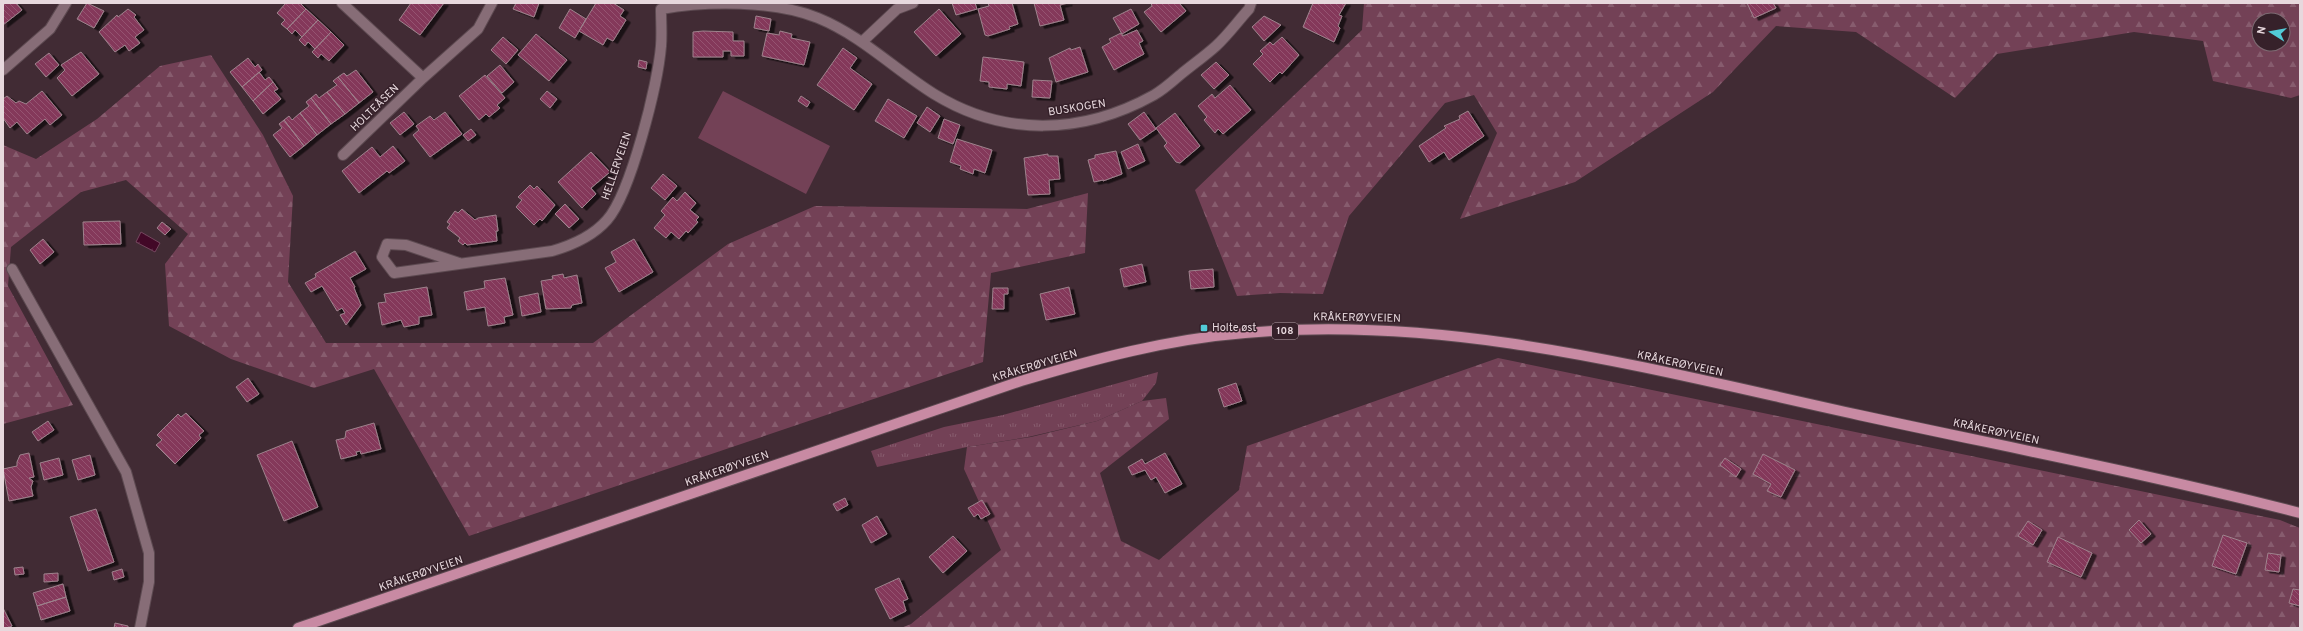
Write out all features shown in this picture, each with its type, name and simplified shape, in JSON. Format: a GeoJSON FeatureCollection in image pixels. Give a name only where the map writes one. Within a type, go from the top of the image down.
{"type":"FeatureCollection","features":[{"type":"Feature","properties":{"kind":"main road","name":"KRÅKERØYVEIEN"},"geometry":{"type":"LineString","coordinates":[[298,628],[1021,381],[1073,366],[1145,349],[1244,333],[1310,329],[1412,331],[1524,345],[1683,376],[2300,513]]}},
{"type":"Feature","properties":{"kind":"street"},"geometry":{"type":"LineString","coordinates":[[3,70],[50,28],[66,3]]}},
{"type":"Feature","properties":{"kind":"street"},"geometry":{"type":"LineString","coordinates":[[342,3],[423,78]]}},
{"type":"Feature","properties":{"kind":"street","name":"HOLTEÅSEN"},"geometry":{"type":"LineString","coordinates":[[343,155],[423,78],[478,29],[492,3]]}},
{"type":"Feature","properties":{"kind":"street","name":"BUSKOGEN"},"geometry":{"type":"LineString","coordinates":[[658,6],[709,3],[790,8],[818,18],[863,42],[933,93],[965,111],[991,120],[1057,126],[1111,116],[1155,95],[1217,45],[1249,9],[1251,3]]}},
{"type":"Feature","properties":{"kind":"street"},"geometry":{"type":"LineString","coordinates":[[863,42],[897,9],[913,3]]}},
{"type":"Feature","properties":{"kind":"street","name":"HELLERVEIEN"},"geometry":{"type":"LineString","coordinates":[[459,263],[406,245],[387,244],[382,258],[394,272],[552,251],[575,244],[607,220],[619,203],[650,108],[661,46],[658,6]]}},
{"type":"Feature","properties":{"kind":"street"},"geometry":{"type":"LineString","coordinates":[[12,269],[126,472],[149,552],[149,582],[140,628]]}},
{"type":"Feature","properties":{"kind":"green space"},"geometry":{"type":"Polygon","coordinates":[[[1364,3],[2300,3],[2300,95],[2291,98],[2213,81],[2203,41],[2134,32],[1997,54],[1955,98],[1856,32],[1776,26],[1713,92],[1575,182],[1460,219],[1497,133],[1474,95],[1445,103],[1349,216],[1323,294],[1280,293],[1237,296],[1195,190],[1362,30],[1364,3]]]}},
{"type":"Feature","properties":{"kind":"green space"},"geometry":{"type":"Polygon","coordinates":[[[211,55],[263,135],[293,196],[288,282],[326,343],[593,343],[728,244],[815,206],[1027,209],[1088,193],[1085,253],[991,273],[983,362],[469,536],[374,369],[314,388],[231,359],[169,326],[165,264],[188,234],[126,180],[81,192],[11,247],[8,286],[73,405],[3,424],[3,145],[36,159],[97,119],[160,66],[211,55]]]}},
{"type":"Feature","properties":{"kind":"green space"},"geometry":{"type":"Polygon","coordinates":[[[723,91],[830,146],[806,194],[698,138],[723,91]]]}},
{"type":"Feature","properties":{"kind":"green space"},"geometry":{"type":"Polygon","coordinates":[[[1498,358],[2280,520],[2300,528],[2300,628],[901,628],[911,624],[1001,550],[964,469],[967,447],[1031,437],[1097,421],[1142,401],[1166,398],[1169,419],[1100,473],[1121,541],[1159,560],[1239,490],[1247,446],[1498,358]]]}},
{"type":"Feature","properties":{"kind":"green space"},"geometry":{"type":"Polygon","coordinates":[[[1158,372],[1156,383],[1142,401],[1097,421],[1028,437],[967,447],[877,467],[871,451],[944,427],[1003,415],[1158,372]]]}},
{"type":"Feature","properties":{"kind":"water"},"geometry":{"type":"Polygon","coordinates":[[[141,232],[160,243],[155,252],[136,242],[141,232]]]}},
{"type":"Feature","properties":{"kind":"building"},"geometry":{"type":"Polygon","coordinates":[[[3,3],[16,3],[22,10],[3,25],[3,3]]]}},
{"type":"Feature","properties":{"kind":"building"},"geometry":{"type":"Polygon","coordinates":[[[87,3],[104,11],[94,28],[77,19],[87,3]]]}},
{"type":"Feature","properties":{"kind":"building"},"geometry":{"type":"Polygon","coordinates":[[[286,3],[300,3],[306,9],[287,29],[281,24],[285,20],[277,13],[286,3]]]}},
{"type":"Feature","properties":{"kind":"building"},"geometry":{"type":"Polygon","coordinates":[[[411,3],[444,3],[420,35],[399,20],[411,3]]]}},
{"type":"Feature","properties":{"kind":"building"},"geometry":{"type":"Polygon","coordinates":[[[516,3],[539,3],[534,17],[513,9],[516,3]]]}},
{"type":"Feature","properties":{"kind":"building"},"geometry":{"type":"Polygon","coordinates":[[[596,3],[613,3],[624,10],[620,16],[626,20],[613,41],[607,38],[603,45],[579,31],[596,3]]]}},
{"type":"Feature","properties":{"kind":"building"},"geometry":{"type":"Polygon","coordinates":[[[952,3],[975,3],[977,9],[956,15],[952,3]]]}},
{"type":"Feature","properties":{"kind":"building"},"geometry":{"type":"Polygon","coordinates":[[[988,3],[1012,3],[1018,24],[1009,27],[1010,29],[988,36],[985,35],[978,9],[989,6],[988,3]]]}},
{"type":"Feature","properties":{"kind":"building"},"geometry":{"type":"Polygon","coordinates":[[[1034,3],[1068,3],[1060,5],[1064,20],[1040,26],[1034,3]]]}},
{"type":"Feature","properties":{"kind":"building"},"geometry":{"type":"Polygon","coordinates":[[[1151,3],[1179,3],[1186,11],[1161,32],[1144,12],[1152,6],[1151,3]]]}},
{"type":"Feature","properties":{"kind":"building"},"geometry":{"type":"Polygon","coordinates":[[[1313,3],[1346,3],[1339,15],[1342,16],[1338,26],[1340,28],[1334,42],[1303,27],[1313,3]]]}},
{"type":"Feature","properties":{"kind":"building"},"geometry":{"type":"Polygon","coordinates":[[[1747,3],[1773,3],[1776,8],[1754,18],[1747,3]]]}},
{"type":"Feature","properties":{"kind":"building"},"geometry":{"type":"Polygon","coordinates":[[[128,9],[136,15],[134,17],[144,30],[135,37],[140,43],[129,51],[125,45],[115,52],[99,32],[117,15],[118,17],[128,9]]]}},
{"type":"Feature","properties":{"kind":"building"},"geometry":{"type":"Polygon","coordinates":[[[306,9],[318,20],[302,37],[295,30],[292,34],[287,29],[306,9]]]}},
{"type":"Feature","properties":{"kind":"building"},"geometry":{"type":"Polygon","coordinates":[[[570,9],[586,19],[575,38],[559,28],[570,9]]]}},
{"type":"Feature","properties":{"kind":"building"},"geometry":{"type":"Polygon","coordinates":[[[939,9],[961,34],[936,56],[914,32],[939,9]]]}},
{"type":"Feature","properties":{"kind":"building"},"geometry":{"type":"Polygon","coordinates":[[[1131,9],[1139,24],[1122,34],[1113,18],[1131,9]]]}},
{"type":"Feature","properties":{"kind":"building"},"geometry":{"type":"Polygon","coordinates":[[[756,16],[771,19],[769,31],[754,28],[756,16]]]}},
{"type":"Feature","properties":{"kind":"building"},"geometry":{"type":"Polygon","coordinates":[[[1264,16],[1281,25],[1264,41],[1252,27],[1264,16]]]}},
{"type":"Feature","properties":{"kind":"building"},"geometry":{"type":"Polygon","coordinates":[[[318,20],[331,32],[315,49],[308,42],[305,46],[299,40],[318,20]]]}},
{"type":"Feature","properties":{"kind":"building"},"geometry":{"type":"Polygon","coordinates":[[[1137,30],[1143,41],[1139,43],[1144,54],[1114,70],[1102,47],[1111,42],[1109,39],[1121,33],[1123,36],[1137,30]]]}},
{"type":"Feature","properties":{"kind":"building"},"geometry":{"type":"Polygon","coordinates":[[[780,31],[792,34],[791,38],[810,42],[804,65],[762,56],[767,33],[779,35],[780,31]]]}},
{"type":"Feature","properties":{"kind":"building"},"geometry":{"type":"Polygon","coordinates":[[[331,32],[344,45],[329,61],[321,54],[318,58],[312,52],[331,32]]]}},
{"type":"Feature","properties":{"kind":"building"},"geometry":{"type":"Polygon","coordinates":[[[693,32],[733,32],[733,41],[744,41],[744,56],[731,56],[731,51],[723,51],[723,57],[693,57],[693,32]]]}},
{"type":"Feature","properties":{"kind":"building"},"geometry":{"type":"Polygon","coordinates":[[[536,34],[567,60],[549,81],[518,55],[536,34]]]}},
{"type":"Feature","properties":{"kind":"building"},"geometry":{"type":"Polygon","coordinates":[[[503,37],[518,50],[506,64],[491,50],[503,37]]]}},
{"type":"Feature","properties":{"kind":"building"},"geometry":{"type":"Polygon","coordinates":[[[1282,37],[1299,55],[1282,74],[1280,72],[1270,82],[1253,64],[1263,54],[1260,51],[1270,42],[1273,45],[1282,37]]]}},
{"type":"Feature","properties":{"kind":"building"},"geometry":{"type":"Polygon","coordinates":[[[1080,47],[1088,72],[1056,82],[1049,58],[1070,48],[1071,50],[1080,47]]]}},
{"type":"Feature","properties":{"kind":"building"},"geometry":{"type":"Polygon","coordinates":[[[843,48],[857,58],[850,68],[872,84],[854,110],[817,85],[843,48]]]}},
{"type":"Feature","properties":{"kind":"building"},"geometry":{"type":"Polygon","coordinates":[[[81,52],[99,74],[72,96],[57,78],[65,70],[61,65],[81,52]]]}},
{"type":"Feature","properties":{"kind":"building"},"geometry":{"type":"Polygon","coordinates":[[[49,53],[59,65],[46,77],[35,64],[49,53]]]}},
{"type":"Feature","properties":{"kind":"building"},"geometry":{"type":"Polygon","coordinates":[[[983,57],[1024,62],[1021,86],[1007,84],[1007,89],[989,87],[989,82],[980,81],[983,57]]]}},
{"type":"Feature","properties":{"kind":"building"},"geometry":{"type":"Polygon","coordinates":[[[248,58],[255,67],[258,64],[262,70],[242,87],[230,72],[248,58]]]}},
{"type":"Feature","properties":{"kind":"building"},"geometry":{"type":"Polygon","coordinates":[[[639,60],[647,62],[646,69],[638,67],[639,60]]]}},
{"type":"Feature","properties":{"kind":"building"},"geometry":{"type":"Polygon","coordinates":[[[1216,62],[1229,75],[1214,89],[1201,75],[1216,62]]]}},
{"type":"Feature","properties":{"kind":"building"},"geometry":{"type":"Polygon","coordinates":[[[500,65],[514,82],[502,93],[487,76],[500,65]]]}},
{"type":"Feature","properties":{"kind":"building"},"geometry":{"type":"Polygon","coordinates":[[[356,70],[373,92],[359,103],[338,77],[344,73],[347,76],[356,70]]]}},
{"type":"Feature","properties":{"kind":"building"},"geometry":{"type":"Polygon","coordinates":[[[259,72],[265,80],[269,77],[273,82],[253,101],[242,87],[259,72]]]}},
{"type":"Feature","properties":{"kind":"building"},"geometry":{"type":"Polygon","coordinates":[[[485,75],[505,98],[497,105],[500,108],[489,117],[486,114],[479,120],[459,96],[485,75]]]}},
{"type":"Feature","properties":{"kind":"building"},"geometry":{"type":"Polygon","coordinates":[[[338,77],[359,103],[345,114],[327,92],[337,85],[333,81],[338,77]]]}},
{"type":"Feature","properties":{"kind":"building"},"geometry":{"type":"Polygon","coordinates":[[[1033,80],[1052,81],[1050,98],[1032,97],[1033,80]]]}},
{"type":"Feature","properties":{"kind":"building"},"geometry":{"type":"Polygon","coordinates":[[[273,82],[278,89],[274,91],[281,99],[263,114],[253,101],[273,82]]]}},
{"type":"Feature","properties":{"kind":"building"},"geometry":{"type":"Polygon","coordinates":[[[1230,85],[1251,110],[1223,134],[1218,129],[1215,133],[1204,120],[1207,117],[1198,106],[1212,94],[1215,98],[1230,85]]]}},
{"type":"Feature","properties":{"kind":"building"},"geometry":{"type":"Polygon","coordinates":[[[42,91],[62,115],[50,125],[45,119],[27,134],[17,122],[10,128],[3,118],[3,99],[7,96],[16,103],[19,101],[26,104],[42,91]]]}},
{"type":"Feature","properties":{"kind":"building"},"geometry":{"type":"Polygon","coordinates":[[[547,91],[557,99],[550,108],[540,99],[547,91]]]}},
{"type":"Feature","properties":{"kind":"building"},"geometry":{"type":"Polygon","coordinates":[[[327,92],[345,114],[331,124],[311,98],[316,94],[319,98],[327,92]]]}},
{"type":"Feature","properties":{"kind":"building"},"geometry":{"type":"Polygon","coordinates":[[[801,96],[810,102],[807,107],[798,101],[801,96]]]}},
{"type":"Feature","properties":{"kind":"building"},"geometry":{"type":"Polygon","coordinates":[[[311,98],[331,124],[317,135],[300,113],[309,106],[306,102],[311,98]]]}},
{"type":"Feature","properties":{"kind":"building"},"geometry":{"type":"Polygon","coordinates":[[[888,99],[917,116],[904,138],[875,121],[888,99]]]}},
{"type":"Feature","properties":{"kind":"building"},"geometry":{"type":"Polygon","coordinates":[[[927,107],[940,116],[930,132],[917,123],[927,107]]]}},
{"type":"Feature","properties":{"kind":"building"},"geometry":{"type":"Polygon","coordinates":[[[1468,111],[1484,136],[1449,160],[1444,152],[1429,162],[1419,146],[1446,128],[1444,126],[1460,119],[1459,116],[1468,111]]]}},
{"type":"Feature","properties":{"kind":"building"},"geometry":{"type":"Polygon","coordinates":[[[404,112],[414,124],[400,135],[390,123],[404,112]]]}},
{"type":"Feature","properties":{"kind":"building"},"geometry":{"type":"Polygon","coordinates":[[[445,112],[462,134],[430,157],[413,135],[419,130],[416,126],[430,116],[434,120],[445,112]]]}},
{"type":"Feature","properties":{"kind":"building"},"geometry":{"type":"Polygon","coordinates":[[[1144,112],[1156,129],[1140,140],[1128,124],[1144,112]]]}},
{"type":"Feature","properties":{"kind":"building"},"geometry":{"type":"Polygon","coordinates":[[[300,113],[317,135],[304,146],[284,120],[289,116],[292,120],[300,113]]]}},
{"type":"Feature","properties":{"kind":"building"},"geometry":{"type":"Polygon","coordinates":[[[1175,113],[1200,146],[1180,163],[1176,162],[1164,146],[1167,143],[1156,128],[1175,113]]]}},
{"type":"Feature","properties":{"kind":"building"},"geometry":{"type":"Polygon","coordinates":[[[944,119],[960,125],[953,144],[938,138],[944,119]]]}},
{"type":"Feature","properties":{"kind":"building"},"geometry":{"type":"Polygon","coordinates":[[[284,120],[304,146],[290,157],[273,135],[282,128],[279,124],[284,120]]]}},
{"type":"Feature","properties":{"kind":"building"},"geometry":{"type":"Polygon","coordinates":[[[471,129],[476,135],[468,141],[463,135],[471,129]]]}},
{"type":"Feature","properties":{"kind":"building"},"geometry":{"type":"Polygon","coordinates":[[[957,139],[992,150],[985,173],[974,169],[973,174],[960,169],[961,166],[950,162],[957,139]]]}},
{"type":"Feature","properties":{"kind":"building"},"geometry":{"type":"Polygon","coordinates":[[[1138,144],[1145,161],[1128,169],[1121,152],[1138,144]]]}},
{"type":"Feature","properties":{"kind":"building"},"geometry":{"type":"Polygon","coordinates":[[[393,146],[405,161],[389,173],[387,171],[359,193],[342,171],[372,147],[380,157],[393,146]]]}},
{"type":"Feature","properties":{"kind":"building"},"geometry":{"type":"Polygon","coordinates":[[[1116,151],[1122,174],[1103,181],[1094,182],[1088,160],[1095,158],[1095,155],[1116,151]]]}},
{"type":"Feature","properties":{"kind":"building"},"geometry":{"type":"Polygon","coordinates":[[[591,152],[610,172],[591,188],[596,194],[582,208],[558,182],[591,152]]]}},
{"type":"Feature","properties":{"kind":"building"},"geometry":{"type":"Polygon","coordinates":[[[1048,154],[1048,156],[1058,156],[1060,179],[1049,180],[1050,194],[1028,195],[1024,158],[1048,154]]]}},
{"type":"Feature","properties":{"kind":"building"},"geometry":{"type":"Polygon","coordinates":[[[663,174],[677,186],[665,200],[651,188],[663,174]]]}},
{"type":"Feature","properties":{"kind":"building"},"geometry":{"type":"Polygon","coordinates":[[[530,185],[534,189],[537,186],[555,205],[542,221],[540,219],[534,225],[516,207],[522,200],[518,197],[530,185]]]}},
{"type":"Feature","properties":{"kind":"building"},"geometry":{"type":"Polygon","coordinates":[[[685,192],[696,203],[690,210],[699,217],[696,220],[698,222],[688,233],[686,231],[679,239],[671,232],[666,238],[654,228],[665,215],[661,211],[673,197],[677,201],[685,192]]]}},
{"type":"Feature","properties":{"kind":"building"},"geometry":{"type":"Polygon","coordinates":[[[565,204],[579,219],[569,228],[555,214],[565,204]]]}},
{"type":"Feature","properties":{"kind":"building"},"geometry":{"type":"Polygon","coordinates":[[[462,209],[475,220],[478,218],[496,215],[498,231],[496,231],[497,241],[467,245],[465,243],[463,245],[458,241],[460,238],[447,228],[450,224],[447,222],[455,211],[458,213],[462,209]]]}},
{"type":"Feature","properties":{"kind":"building"},"geometry":{"type":"Polygon","coordinates":[[[120,221],[121,244],[84,245],[83,222],[120,221]]]}},
{"type":"Feature","properties":{"kind":"building"},"geometry":{"type":"Polygon","coordinates":[[[162,222],[171,229],[165,235],[157,228],[162,222]]]}},
{"type":"Feature","properties":{"kind":"building"},"geometry":{"type":"Polygon","coordinates":[[[43,239],[54,252],[40,264],[30,250],[43,239]]]}},
{"type":"Feature","properties":{"kind":"building"},"geometry":{"type":"Polygon","coordinates":[[[634,239],[653,272],[619,292],[605,268],[616,262],[611,252],[634,239]]]}},
{"type":"Feature","properties":{"kind":"building"},"geometry":{"type":"Polygon","coordinates":[[[355,251],[366,269],[350,278],[355,287],[354,288],[361,305],[346,325],[340,315],[345,313],[342,308],[337,311],[322,286],[311,292],[305,283],[316,277],[315,274],[355,251]]]}},
{"type":"Feature","properties":{"kind":"building"},"geometry":{"type":"Polygon","coordinates":[[[1142,264],[1146,282],[1124,287],[1120,269],[1142,264]]]}},
{"type":"Feature","properties":{"kind":"building"},"geometry":{"type":"Polygon","coordinates":[[[1213,269],[1214,287],[1191,289],[1189,271],[1213,269]]]}},
{"type":"Feature","properties":{"kind":"building"},"geometry":{"type":"Polygon","coordinates":[[[563,274],[564,278],[577,275],[582,303],[572,305],[571,308],[546,309],[541,281],[553,279],[552,276],[563,274]]]}},
{"type":"Feature","properties":{"kind":"building"},"geometry":{"type":"Polygon","coordinates":[[[505,278],[513,315],[504,317],[505,323],[488,326],[485,307],[467,310],[464,292],[485,288],[484,281],[505,278]]]}},
{"type":"Feature","properties":{"kind":"building"},"geometry":{"type":"Polygon","coordinates":[[[427,287],[432,315],[419,317],[419,324],[404,327],[401,320],[382,325],[378,303],[386,302],[384,294],[427,287]]]}},
{"type":"Feature","properties":{"kind":"building"},"geometry":{"type":"Polygon","coordinates":[[[1069,287],[1075,314],[1046,320],[1040,294],[1069,287]]]}},
{"type":"Feature","properties":{"kind":"building"},"geometry":{"type":"Polygon","coordinates":[[[993,288],[1008,288],[1008,294],[1004,294],[1004,309],[992,309],[993,288]]]}},
{"type":"Feature","properties":{"kind":"building"},"geometry":{"type":"Polygon","coordinates":[[[538,293],[541,312],[522,316],[519,297],[538,293]]]}},
{"type":"Feature","properties":{"kind":"building"},"geometry":{"type":"Polygon","coordinates":[[[248,378],[259,394],[247,402],[236,387],[248,378]]]}},
{"type":"Feature","properties":{"kind":"building"},"geometry":{"type":"Polygon","coordinates":[[[1236,383],[1242,401],[1224,407],[1218,389],[1236,383]]]}},
{"type":"Feature","properties":{"kind":"building"},"geometry":{"type":"Polygon","coordinates":[[[186,413],[204,431],[199,435],[201,438],[175,464],[156,445],[162,440],[157,435],[178,414],[181,417],[186,413]]]}},
{"type":"Feature","properties":{"kind":"building"},"geometry":{"type":"Polygon","coordinates":[[[48,421],[54,430],[38,441],[32,432],[48,421]]]}},
{"type":"Feature","properties":{"kind":"building"},"geometry":{"type":"Polygon","coordinates":[[[374,423],[381,449],[361,454],[360,451],[356,452],[357,455],[341,459],[336,440],[345,438],[346,431],[374,423]]]}},
{"type":"Feature","properties":{"kind":"building"},"geometry":{"type":"Polygon","coordinates":[[[292,441],[318,507],[284,521],[257,455],[292,441]]]}},
{"type":"Feature","properties":{"kind":"building"},"geometry":{"type":"Polygon","coordinates":[[[29,453],[34,477],[29,478],[33,481],[31,487],[33,496],[9,501],[3,469],[17,466],[20,455],[29,453]]]}},
{"type":"Feature","properties":{"kind":"building"},"geometry":{"type":"Polygon","coordinates":[[[1165,453],[1182,484],[1165,493],[1156,477],[1151,480],[1145,470],[1132,475],[1128,467],[1142,459],[1145,464],[1165,453]]]}},
{"type":"Feature","properties":{"kind":"building"},"geometry":{"type":"Polygon","coordinates":[[[1763,454],[1795,470],[1781,497],[1767,491],[1771,484],[1753,474],[1763,454]]]}},
{"type":"Feature","properties":{"kind":"building"},"geometry":{"type":"Polygon","coordinates":[[[90,455],[95,475],[78,480],[72,460],[90,455]]]}},
{"type":"Feature","properties":{"kind":"building"},"geometry":{"type":"Polygon","coordinates":[[[59,458],[63,475],[44,480],[40,463],[59,458]]]}},
{"type":"Feature","properties":{"kind":"building"},"geometry":{"type":"Polygon","coordinates":[[[1725,458],[1741,469],[1736,477],[1720,465],[1725,458]]]}},
{"type":"Feature","properties":{"kind":"building"},"geometry":{"type":"Polygon","coordinates":[[[845,498],[848,505],[837,511],[833,504],[845,498]]]}},
{"type":"Feature","properties":{"kind":"building"},"geometry":{"type":"Polygon","coordinates":[[[982,500],[990,514],[981,519],[978,514],[974,517],[968,508],[982,500]]]}},
{"type":"Feature","properties":{"kind":"building"},"geometry":{"type":"Polygon","coordinates":[[[96,509],[114,562],[88,571],[70,517],[96,509]]]}},
{"type":"Feature","properties":{"kind":"building"},"geometry":{"type":"Polygon","coordinates":[[[877,516],[887,534],[871,543],[862,525],[877,516]]]}},
{"type":"Feature","properties":{"kind":"building"},"geometry":{"type":"Polygon","coordinates":[[[2139,520],[2151,534],[2141,543],[2129,530],[2139,520]]]}},
{"type":"Feature","properties":{"kind":"building"},"geometry":{"type":"Polygon","coordinates":[[[2028,521],[2042,530],[2033,545],[2018,536],[2028,521]]]}},
{"type":"Feature","properties":{"kind":"building"},"geometry":{"type":"Polygon","coordinates":[[[2223,535],[2247,543],[2236,574],[2212,566],[2223,535]]]}},
{"type":"Feature","properties":{"kind":"building"},"geometry":{"type":"Polygon","coordinates":[[[953,536],[967,551],[943,573],[929,557],[953,536]]]}},
{"type":"Feature","properties":{"kind":"building"},"geometry":{"type":"Polygon","coordinates":[[[2058,537],[2092,553],[2081,577],[2047,562],[2058,537]]]}},
{"type":"Feature","properties":{"kind":"building"},"geometry":{"type":"Polygon","coordinates":[[[2268,553],[2281,555],[2279,572],[2265,570],[2268,553]]]}},
{"type":"Feature","properties":{"kind":"building"},"geometry":{"type":"Polygon","coordinates":[[[23,567],[24,574],[15,575],[14,568],[23,567]]]}},
{"type":"Feature","properties":{"kind":"building"},"geometry":{"type":"Polygon","coordinates":[[[122,569],[124,577],[114,580],[112,572],[122,569]]]}},
{"type":"Feature","properties":{"kind":"building"},"geometry":{"type":"Polygon","coordinates":[[[58,573],[58,581],[44,582],[44,574],[58,573]]]}},
{"type":"Feature","properties":{"kind":"building"},"geometry":{"type":"Polygon","coordinates":[[[899,578],[908,599],[903,601],[906,611],[890,619],[875,589],[899,578]]]}},
{"type":"Feature","properties":{"kind":"building"},"geometry":{"type":"Polygon","coordinates":[[[63,584],[66,597],[37,606],[33,593],[63,584]]]}},
{"type":"Feature","properties":{"kind":"building"},"geometry":{"type":"Polygon","coordinates":[[[2293,589],[2300,590],[2300,606],[2289,603],[2293,589]]]}},
{"type":"Feature","properties":{"kind":"building"},"geometry":{"type":"Polygon","coordinates":[[[66,597],[70,611],[41,620],[37,606],[66,597]]]}},
{"type":"Feature","properties":{"kind":"building"},"geometry":{"type":"Polygon","coordinates":[[[3,608],[12,626],[7,628],[3,628],[3,608]]]}},
{"type":"Feature","properties":{"kind":"building"},"geometry":{"type":"Polygon","coordinates":[[[115,623],[128,626],[128,628],[114,628],[115,623]]]}},
{"type":"Feature","properties":{"kind":"place","name":"Holte øst"},"geometry":{"type":"Point","coordinates":[1204,328]}}]}
